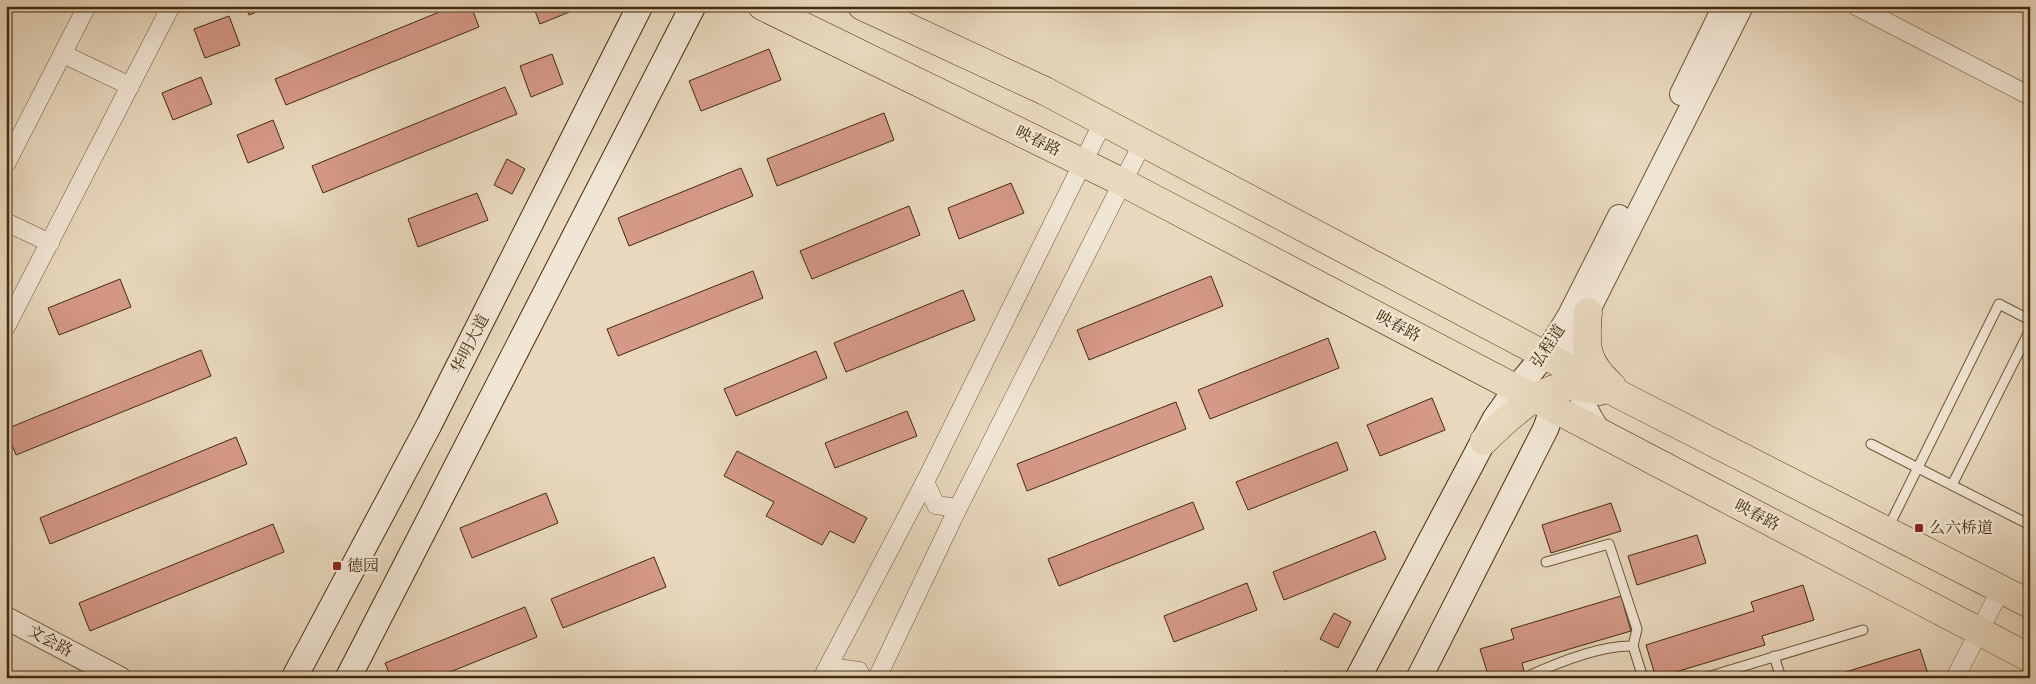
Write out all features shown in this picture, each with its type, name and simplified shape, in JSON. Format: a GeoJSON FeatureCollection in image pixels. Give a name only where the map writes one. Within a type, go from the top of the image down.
{"type":"FeatureCollection","features":[{"type":"Feature","properties":{"kind":"main road","name":"华明大道"},"geometry":{"type":"LineString","coordinates":[[294,678],[429,425],[640,6]]}},
{"type":"Feature","properties":{"kind":"main road"},"geometry":{"type":"LineString","coordinates":[[348,678],[693,6]]}},
{"type":"Feature","properties":{"kind":"main road","name":"映春路"},"geometry":{"type":"LineString","coordinates":[[762,6],[1124,183],[1555,379],[1626,398],[2030,604]]}},
{"type":"Feature","properties":{"kind":"main road","name":"映春路"},"geometry":{"type":"LineString","coordinates":[[862,6],[1045,92],[1143,142],[1555,379],[1601,432],[2030,658]]}},
{"type":"Feature","properties":{"kind":"main road"},"geometry":{"type":"LineString","coordinates":[[1580,309],[1586,334],[1588,355],[1599,374],[1626,398]]}},
{"type":"Feature","properties":{"kind":"main road"},"geometry":{"type":"LineString","coordinates":[[1358,678],[1484,441],[1500,424],[1555,379]]}},
{"type":"Feature","properties":{"kind":"main road","name":"弘程道"},"geometry":{"type":"LineString","coordinates":[[1420,678],[1546,428],[1555,379]]}},
{"type":"Feature","properties":{"kind":"main road"},"geometry":{"type":"LineString","coordinates":[[1529,461],[1548,439],[1566,429],[1575,427],[1601,432]]}},
{"type":"Feature","properties":{"kind":"street"},"geometry":{"type":"LineString","coordinates":[[6,164],[87,6]]}},
{"type":"Feature","properties":{"kind":"street"},"geometry":{"type":"LineString","coordinates":[[6,327],[171,6]]}},
{"type":"Feature","properties":{"kind":"street","name":"弘程道"},"geometry":{"type":"LineString","coordinates":[[1555,379],[1580,309],[1724,6]]}},
{"type":"Feature","properties":{"kind":"street","name":"弘程道"},"geometry":{"type":"LineString","coordinates":[[1580,309],[1742,6]]}},
{"type":"Feature","properties":{"kind":"street"},"geometry":{"type":"LineString","coordinates":[[1856,6],[2030,96]]}},
{"type":"Feature","properties":{"kind":"street"},"geometry":{"type":"LineString","coordinates":[[63,54],[130,86]]}},
{"type":"Feature","properties":{"kind":"street"},"geometry":{"type":"LineString","coordinates":[[823,678],[925,482],[1103,122]]}},
{"type":"Feature","properties":{"kind":"street"},"geometry":{"type":"LineString","coordinates":[[877,678],[958,508],[1124,183],[1143,142]]}},
{"type":"Feature","properties":{"kind":"street"},"geometry":{"type":"LineString","coordinates":[[6,222],[50,243]]}},
{"type":"Feature","properties":{"kind":"street"},"geometry":{"type":"LineString","coordinates":[[925,482],[936,505],[958,508]]}},
{"type":"Feature","properties":{"kind":"street"},"geometry":{"type":"LineString","coordinates":[[1955,678],[2001,589]]}},
{"type":"Feature","properties":{"kind":"street","name":"文会路"},"geometry":{"type":"LineString","coordinates":[[6,618],[120,678]]}},
{"type":"Feature","properties":{"kind":"street","name":"文会路"},"geometry":{"type":"LineString","coordinates":[[6,636],[86,678]]}},
{"type":"Feature","properties":{"kind":"street"},"geometry":{"type":"LineString","coordinates":[[823,678],[837,668],[859,671],[862,678]]}},
{"type":"Feature","properties":{"kind":"lane"},"geometry":{"type":"LineString","coordinates":[[1887,530],[1999,304],[2030,320]]}},
{"type":"Feature","properties":{"kind":"lane"},"geometry":{"type":"LineString","coordinates":[[1952,485],[2030,330]]}},
{"type":"Feature","properties":{"kind":"lane"},"geometry":{"type":"LineString","coordinates":[[1871,444],[2030,525]]}},
{"type":"Feature","properties":{"kind":"lane"},"geometry":{"type":"LineString","coordinates":[[1546,562],[1609,544],[1637,629],[1633,646],[1643,678]]}},
{"type":"Feature","properties":{"kind":"lane"},"geometry":{"type":"LineString","coordinates":[[1704,678],[1863,630]]}},
{"type":"Feature","properties":{"kind":"lane"},"geometry":{"type":"LineString","coordinates":[[1524,678],[1546,667],[1617,646],[1633,646]]}},
{"type":"Feature","properties":{"kind":"lane"},"geometry":{"type":"LineString","coordinates":[[1774,656],[1781,678]]}},
{"type":"Feature","properties":{"kind":"building"},"geometry":{"type":"Polygon","coordinates":[[[245,6],[272,6],[249,15],[245,6]]]}},
{"type":"Feature","properties":{"kind":"building"},"geometry":{"type":"Polygon","coordinates":[[[454,6],[471,6],[479,27],[286,105],[275,79],[454,6]]]}},
{"type":"Feature","properties":{"kind":"building"},"geometry":{"type":"Polygon","coordinates":[[[533,6],[584,6],[540,24],[533,6]]]}},
{"type":"Feature","properties":{"kind":"building"},"geometry":{"type":"Polygon","coordinates":[[[229,16],[240,45],[205,58],[194,29],[229,16]]]}},
{"type":"Feature","properties":{"kind":"building"},"geometry":{"type":"Polygon","coordinates":[[[769,49],[781,80],[701,111],[689,81],[769,49]]]}},
{"type":"Feature","properties":{"kind":"building"},"geometry":{"type":"Polygon","coordinates":[[[552,54],[563,84],[531,97],[520,66],[552,54]]]}},
{"type":"Feature","properties":{"kind":"building"},"geometry":{"type":"Polygon","coordinates":[[[201,77],[212,104],[173,120],[162,93],[201,77]]]}},
{"type":"Feature","properties":{"kind":"building"},"geometry":{"type":"Polygon","coordinates":[[[505,87],[517,114],[323,193],[312,166],[505,87]]]}},
{"type":"Feature","properties":{"kind":"building"},"geometry":{"type":"Polygon","coordinates":[[[884,113],[894,140],[777,186],[767,159],[884,113]]]}},
{"type":"Feature","properties":{"kind":"building"},"geometry":{"type":"Polygon","coordinates":[[[273,120],[284,148],[248,163],[237,135],[273,120]]]}},
{"type":"Feature","properties":{"kind":"building"},"geometry":{"type":"Polygon","coordinates":[[[507,159],[525,169],[512,194],[494,185],[507,159]]]}},
{"type":"Feature","properties":{"kind":"building"},"geometry":{"type":"Polygon","coordinates":[[[741,168],[753,196],[629,246],[618,218],[741,168]]]}},
{"type":"Feature","properties":{"kind":"building"},"geometry":{"type":"Polygon","coordinates":[[[1011,183],[1024,213],[959,239],[948,208],[1011,183]]]}},
{"type":"Feature","properties":{"kind":"building"},"geometry":{"type":"Polygon","coordinates":[[[477,193],[488,220],[418,247],[408,219],[477,193]]]}},
{"type":"Feature","properties":{"kind":"building"},"geometry":{"type":"Polygon","coordinates":[[[909,206],[920,235],[812,279],[800,251],[909,206]]]}},
{"type":"Feature","properties":{"kind":"building"},"geometry":{"type":"Polygon","coordinates":[[[753,271],[763,298],[618,356],[607,329],[753,271]]]}},
{"type":"Feature","properties":{"kind":"building"},"geometry":{"type":"Polygon","coordinates":[[[1211,276],[1223,306],[1089,360],[1077,330],[1211,276]]]}},
{"type":"Feature","properties":{"kind":"building"},"geometry":{"type":"Polygon","coordinates":[[[120,279],[131,307],[59,335],[48,308],[120,279]]]}},
{"type":"Feature","properties":{"kind":"building"},"geometry":{"type":"Polygon","coordinates":[[[963,290],[975,320],[846,372],[834,343],[963,290]]]}},
{"type":"Feature","properties":{"kind":"building"},"geometry":{"type":"Polygon","coordinates":[[[1328,338],[1339,368],[1210,419],[1198,390],[1328,338]]]}},
{"type":"Feature","properties":{"kind":"building"},"geometry":{"type":"Polygon","coordinates":[[[201,350],[211,376],[16,455],[6,429],[201,350]]]}},
{"type":"Feature","properties":{"kind":"building"},"geometry":{"type":"Polygon","coordinates":[[[816,351],[827,378],[736,416],[724,389],[816,351]]]}},
{"type":"Feature","properties":{"kind":"building"},"geometry":{"type":"Polygon","coordinates":[[[1432,398],[1445,430],[1380,456],[1367,425],[1432,398]]]}},
{"type":"Feature","properties":{"kind":"building"},"geometry":{"type":"Polygon","coordinates":[[[1176,402],[1186,429],[1027,491],[1017,464],[1176,402]]]}},
{"type":"Feature","properties":{"kind":"building"},"geometry":{"type":"Polygon","coordinates":[[[907,411],[917,436],[835,468],[825,443],[907,411]]]}},
{"type":"Feature","properties":{"kind":"building"},"geometry":{"type":"Polygon","coordinates":[[[236,437],[247,464],[50,544],[40,518],[236,437]]]}},
{"type":"Feature","properties":{"kind":"building"},"geometry":{"type":"Polygon","coordinates":[[[1337,442],[1348,470],[1248,510],[1236,482],[1337,442]]]}},
{"type":"Feature","properties":{"kind":"building"},"geometry":{"type":"Polygon","coordinates":[[[737,451],[867,518],[854,543],[830,531],[822,545],[766,516],[774,502],[724,476],[737,451]]]}},
{"type":"Feature","properties":{"kind":"building"},"geometry":{"type":"Polygon","coordinates":[[[546,493],[558,523],[472,558],[460,528],[546,493]]]}},
{"type":"Feature","properties":{"kind":"building"},"geometry":{"type":"Polygon","coordinates":[[[1193,502],[1204,529],[1059,586],[1048,559],[1193,502]]]}},
{"type":"Feature","properties":{"kind":"building"},"geometry":{"type":"Polygon","coordinates":[[[1611,503],[1621,531],[1551,553],[1542,525],[1611,503]]]}},
{"type":"Feature","properties":{"kind":"building"},"geometry":{"type":"Polygon","coordinates":[[[273,524],[284,552],[90,631],[79,603],[273,524]]]}},
{"type":"Feature","properties":{"kind":"building"},"geometry":{"type":"Polygon","coordinates":[[[1375,531],[1386,559],[1284,600],[1273,572],[1375,531]]]}},
{"type":"Feature","properties":{"kind":"building"},"geometry":{"type":"Polygon","coordinates":[[[1697,535],[1706,563],[1637,585],[1628,556],[1697,535]]]}},
{"type":"Feature","properties":{"kind":"building"},"geometry":{"type":"Polygon","coordinates":[[[654,557],[666,587],[563,628],[551,599],[654,557]]]}},
{"type":"Feature","properties":{"kind":"building"},"geometry":{"type":"Polygon","coordinates":[[[1247,583],[1257,610],[1174,642],[1164,616],[1247,583]]]}},
{"type":"Feature","properties":{"kind":"building"},"geometry":{"type":"Polygon","coordinates":[[[1803,585],[1814,620],[1762,636],[1765,645],[1656,678],[1646,645],[1754,611],[1751,602],[1803,585]]]}},
{"type":"Feature","properties":{"kind":"building"},"geometry":{"type":"Polygon","coordinates":[[[1621,596],[1631,631],[1522,663],[1524,671],[1500,678],[1489,678],[1480,649],[1514,639],[1511,629],[1621,596]]]}},
{"type":"Feature","properties":{"kind":"building"},"geometry":{"type":"Polygon","coordinates":[[[525,607],[537,637],[435,678],[391,678],[385,663],[525,607]]]}},
{"type":"Feature","properties":{"kind":"building"},"geometry":{"type":"Polygon","coordinates":[[[1334,613],[1351,622],[1338,648],[1320,639],[1334,613]]]}},
{"type":"Feature","properties":{"kind":"building"},"geometry":{"type":"Polygon","coordinates":[[[1920,649],[1929,677],[1927,678],[1826,678],[1920,649]]]}},
{"type":"Feature","properties":{"kind":"building"},"geometry":{"type":"Polygon","coordinates":[[[1285,671],[1298,678],[1281,678],[1285,671]]]}},
{"type":"Feature","properties":{"kind":"place","name":"么六桥道"},"geometry":{"type":"Point","coordinates":[1919,528]}},
{"type":"Feature","properties":{"kind":"place","name":"德园"},"geometry":{"type":"Point","coordinates":[337,566]}}]}
